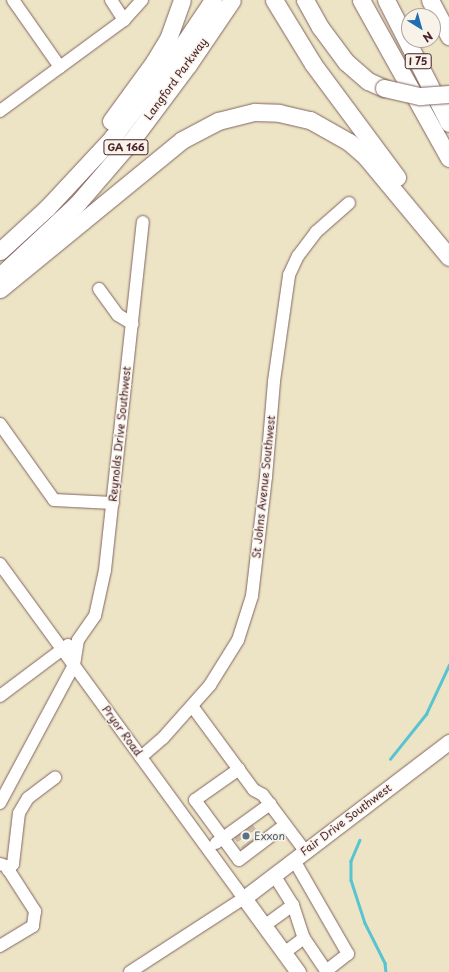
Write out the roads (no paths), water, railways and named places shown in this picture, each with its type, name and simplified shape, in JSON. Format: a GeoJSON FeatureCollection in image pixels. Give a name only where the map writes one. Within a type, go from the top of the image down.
{"type":"FeatureCollection","features":[{"type":"Feature","properties":{"kind":"highway"},"geometry":{"type":"LineString","coordinates":[[0,250],[105,130],[139,85],[168,39],[182,0]]}},
{"type":"Feature","properties":{"kind":"highway","name":"Langford Parkway"},"geometry":{"type":"LineString","coordinates":[[0,250],[53,202],[112,138],[180,49],[213,0]]}},
{"type":"Feature","properties":{"kind":"highway","name":"Langford Parkway"},"geometry":{"type":"LineString","coordinates":[[0,276],[76,204],[132,140],[188,65],[232,0]]}},
{"type":"Feature","properties":{"kind":"highway"},"geometry":{"type":"LineString","coordinates":[[274,0],[334,94],[449,246]]}},
{"type":"Feature","properties":{"kind":"highway"},"geometry":{"type":"LineString","coordinates":[[305,0],[320,27],[346,62],[368,81],[384,88],[420,96],[449,94]]}},
{"type":"Feature","properties":{"kind":"highway"},"geometry":{"type":"LineString","coordinates":[[361,0],[449,158]]}},
{"type":"Feature","properties":{"kind":"highway","name":"I 75"},"geometry":{"type":"LineString","coordinates":[[386,0],[449,123]]}},
{"type":"Feature","properties":{"kind":"highway"},"geometry":{"type":"LineString","coordinates":[[430,0],[449,36]]}},
{"type":"Feature","properties":{"kind":"highway"},"geometry":{"type":"LineString","coordinates":[[0,289],[182,140],[218,121],[255,112],[279,113],[310,120],[349,142],[366,157],[449,257]]}},
{"type":"Feature","properties":{"kind":"main road","name":"Fair Drive Southwest"},"geometry":{"type":"LineString","coordinates":[[244,898],[449,742]]}},
{"type":"Feature","properties":{"kind":"main road"},"geometry":{"type":"LineString","coordinates":[[244,898],[298,972]]}},
{"type":"Feature","properties":{"kind":"street"},"geometry":{"type":"LineString","coordinates":[[13,0],[60,66]]}},
{"type":"Feature","properties":{"kind":"street"},"geometry":{"type":"LineString","coordinates":[[111,0],[128,16]]}},
{"type":"Feature","properties":{"kind":"street"},"geometry":{"type":"LineString","coordinates":[[0,111],[128,16],[142,0]]}},
{"type":"Feature","properties":{"kind":"street","name":"St Johns Avenue Southwest"},"geometry":{"type":"LineString","coordinates":[[141,757],[163,738],[192,706],[226,663],[241,633],[252,596],[288,275],[298,256],[316,232],[349,203]]}},
{"type":"Feature","properties":{"kind":"street","name":"Reynolds Drive Southwest"},"geometry":{"type":"LineString","coordinates":[[78,640],[95,616],[105,570],[143,222]]}},
{"type":"Feature","properties":{"kind":"street"},"geometry":{"type":"LineString","coordinates":[[99,289],[118,315],[133,324]]}},
{"type":"Feature","properties":{"kind":"street"},"geometry":{"type":"LineString","coordinates":[[0,424],[54,500],[113,503]]}},
{"type":"Feature","properties":{"kind":"street","name":"Pryor Road"},"geometry":{"type":"LineString","coordinates":[[0,564],[244,898]]}},
{"type":"Feature","properties":{"kind":"street"},"geometry":{"type":"LineString","coordinates":[[0,696],[61,648],[78,640]]}},
{"type":"Feature","properties":{"kind":"street"},"geometry":{"type":"LineString","coordinates":[[0,803],[74,665],[78,640]]}},
{"type":"Feature","properties":{"kind":"street"},"geometry":{"type":"LineString","coordinates":[[192,706],[254,790],[263,795],[285,825],[348,954],[326,972],[304,938],[293,905],[274,875]]}},
{"type":"Feature","properties":{"kind":"street"},"geometry":{"type":"LineString","coordinates":[[239,769],[195,800],[238,860],[285,825]]}},
{"type":"Feature","properties":{"kind":"street"},"geometry":{"type":"LineString","coordinates":[[0,946],[33,926],[35,911],[4,867],[13,864],[19,813],[28,798],[55,778]]}},
{"type":"Feature","properties":{"kind":"street"},"geometry":{"type":"LineString","coordinates":[[208,849],[270,804]]}},
{"type":"Feature","properties":{"kind":"street"},"geometry":{"type":"LineString","coordinates":[[130,972],[244,898]]}},
{"type":"Feature","properties":{"kind":"street"},"geometry":{"type":"LineString","coordinates":[[264,926],[293,905]]}},
{"type":"Feature","properties":{"kind":"street"},"geometry":{"type":"LineString","coordinates":[[284,953],[304,938]]}},
{"type":"Feature","properties":{"kind":"waterway"},"geometry":{"type":"LineString","coordinates":[[390,759],[426,714],[449,665]]}},
{"type":"Feature","properties":{"kind":"waterway"},"geometry":{"type":"LineString","coordinates":[[360,840],[351,861],[351,880],[365,923],[385,963],[386,972]]}},
{"type":"Feature","properties":{"kind":"tunnel"},"geometry":{"type":"LineString","coordinates":[[244,823],[260,844]]}},
{"type":"Feature","properties":{"kind":"tunnel"},"geometry":{"type":"LineString","coordinates":[[235,829],[251,851]]}},
{"type":"Feature","properties":{"kind":"place","name":"Exxon"},"geometry":{"type":"Point","coordinates":[246,836]}}]}
